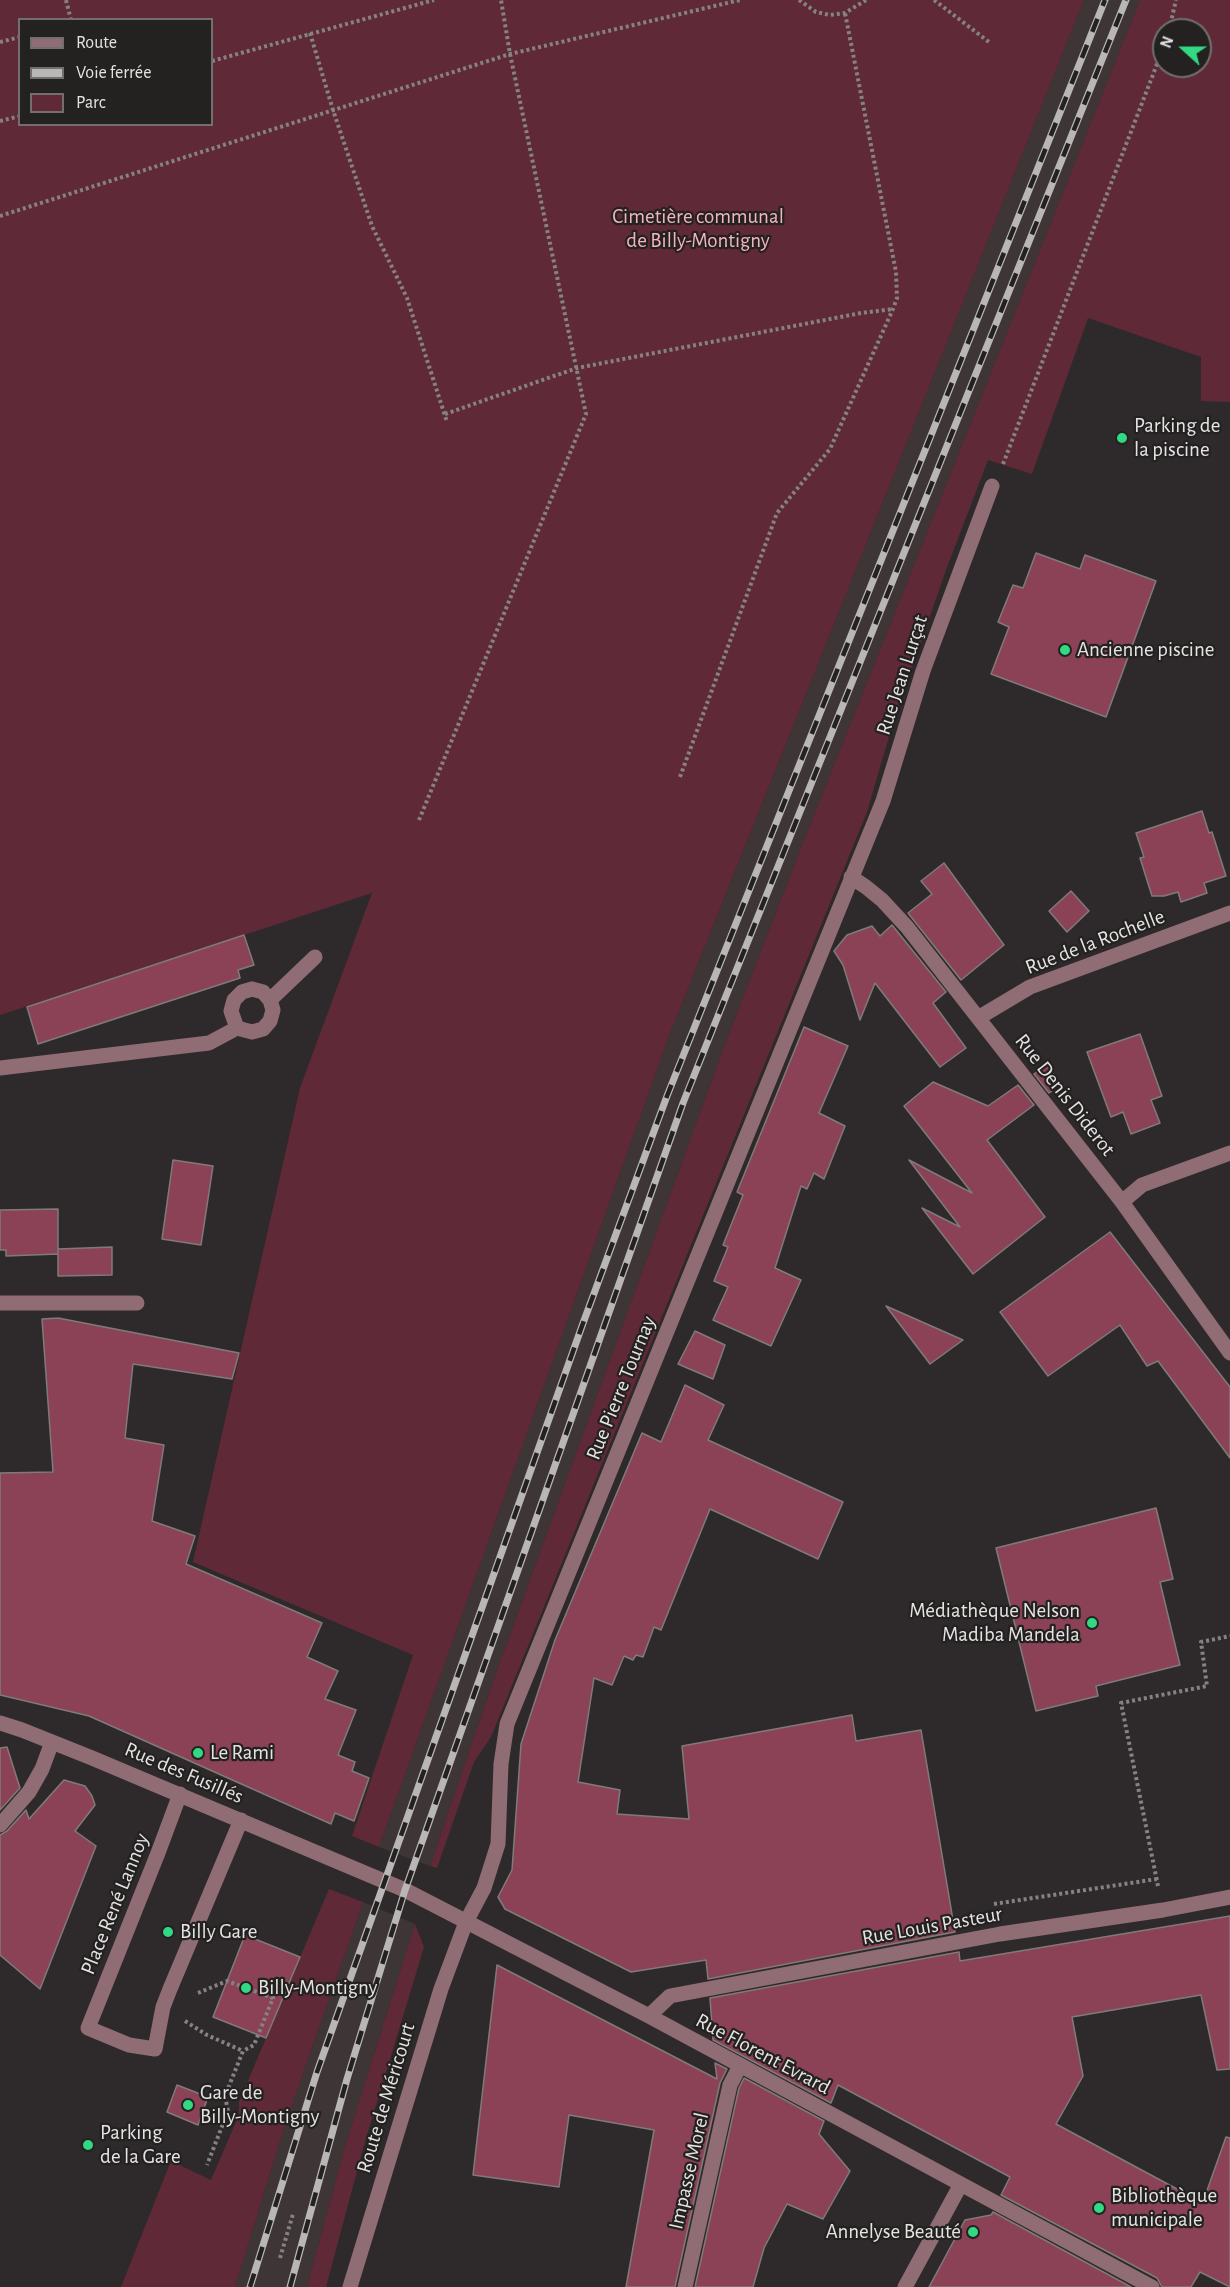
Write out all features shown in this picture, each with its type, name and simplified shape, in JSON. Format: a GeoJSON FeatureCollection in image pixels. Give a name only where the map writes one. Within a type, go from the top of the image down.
{"type":"FeatureCollection","features":[{"type":"Feature","properties":{"kind":"street","name":"Rue Jean Lurçat"},"geometry":{"type":"LineString","coordinates":[[851,877],[883,801],[922,671],[992,486]]}},
{"type":"Feature","properties":{"kind":"street","name":"Rue Denis Diderot"},"geometry":{"type":"LineString","coordinates":[[851,877],[882,900],[907,927],[1122,1202],[1230,1353]]}},
{"type":"Feature","properties":{"kind":"street","name":"Rue Pierre Tournay"},"geometry":{"type":"LineString","coordinates":[[466,1922],[484,1888],[498,1844],[501,1764],[507,1724],[851,877]]}},
{"type":"Feature","properties":{"kind":"street","name":"Rue de la Rochelle"},"geometry":{"type":"LineString","coordinates":[[978,1017],[1030,987],[1230,914]]}},
{"type":"Feature","properties":{"kind":"street"},"geometry":{"type":"LineString","coordinates":[[270,1000],[315,957]]}},
{"type":"Feature","properties":{"kind":"street"},"geometry":{"type":"LineString","coordinates":[[0,1068],[209,1044],[237,1028],[252,1032],[263,1029],[270,1021],[273,1010],[270,1000],[263,992],[252,989],[242,992],[234,1000],[231,1011],[237,1028]]}},
{"type":"Feature","properties":{"kind":"street"},"geometry":{"type":"LineString","coordinates":[[1122,1202],[1142,1185],[1230,1153]]}},
{"type":"Feature","properties":{"kind":"street"},"geometry":{"type":"LineString","coordinates":[[0,1303],[137,1303]]}},
{"type":"Feature","properties":{"kind":"street","name":"Rue des Fusillés"},"geometry":{"type":"LineString","coordinates":[[0,1723],[180,1794],[288,1842],[351,1866]]}},
{"type":"Feature","properties":{"kind":"street"},"geometry":{"type":"LineString","coordinates":[[0,1825],[29,1792],[42,1769],[52,1742]]}},
{"type":"Feature","properties":{"kind":"street","name":"Place René Lannoy"},"geometry":{"type":"LineString","coordinates":[[164,2007],[155,2049],[129,2045],[88,2028],[180,1794]]}},
{"type":"Feature","properties":{"kind":"street"},"geometry":{"type":"LineString","coordinates":[[164,2007],[241,1820]]}},
{"type":"Feature","properties":{"kind":"street","name":"Rue Florent Evrard"},"geometry":{"type":"LineString","coordinates":[[351,1866],[405,1890],[649,2016],[1152,2287]]}},
{"type":"Feature","properties":{"kind":"street","name":"Rue Louis Pasteur"},"geometry":{"type":"LineString","coordinates":[[649,2016],[670,1996],[1000,1935],[1163,1910],[1230,1897]]}},
{"type":"Feature","properties":{"kind":"street","name":"Route de Méricourt"},"geometry":{"type":"LineString","coordinates":[[350,2287],[441,1989],[466,1922]]}},
{"type":"Feature","properties":{"kind":"street","name":"Impasse Morel"},"geometry":{"type":"LineString","coordinates":[[685,2287],[730,2085],[740,2066]]}},
{"type":"Feature","properties":{"kind":"street"},"geometry":{"type":"LineString","coordinates":[[905,2287],[961,2184]]}},
{"type":"Feature","properties":{"kind":"path"},"geometry":{"type":"LineString","coordinates":[[66,0],[70,18]]}},
{"type":"Feature","properties":{"kind":"path"},"geometry":{"type":"LineString","coordinates":[[213,61],[434,0]]}},
{"type":"Feature","properties":{"kind":"path"},"geometry":{"type":"LineString","coordinates":[[419,820],[586,414],[510,54],[501,0]]}},
{"type":"Feature","properties":{"kind":"path"},"geometry":{"type":"LineString","coordinates":[[0,216],[510,54],[740,0]]}},
{"type":"Feature","properties":{"kind":"path"},"geometry":{"type":"LineString","coordinates":[[800,0],[816,12],[830,15],[845,13],[866,0]]}},
{"type":"Feature","properties":{"kind":"path"},"geometry":{"type":"LineString","coordinates":[[934,0],[989,42]]}},
{"type":"Feature","properties":{"kind":"path"},"geometry":{"type":"LineString","coordinates":[[1172,18],[1176,0]]}},
{"type":"Feature","properties":{"kind":"path"},"geometry":{"type":"LineString","coordinates":[[680,777],[777,513],[830,449],[893,309],[898,286],[845,13]]}},
{"type":"Feature","properties":{"kind":"path"},"geometry":{"type":"LineString","coordinates":[[310,33],[372,226],[407,298],[447,422]]}},
{"type":"Feature","properties":{"kind":"path"},"geometry":{"type":"LineString","coordinates":[[0,42],[18,38]]}},
{"type":"Feature","properties":{"kind":"path"},"geometry":{"type":"LineString","coordinates":[[992,486],[1004,463],[1152,77]]}},
{"type":"Feature","properties":{"kind":"path"},"geometry":{"type":"LineString","coordinates":[[0,121],[18,116]]}},
{"type":"Feature","properties":{"kind":"path"},"geometry":{"type":"LineString","coordinates":[[445,414],[578,368],[861,313],[893,309]]}},
{"type":"Feature","properties":{"kind":"path"},"geometry":{"type":"LineString","coordinates":[[1163,1910],[1121,1703],[1207,1686],[1201,1642],[1230,1636]]}},
{"type":"Feature","properties":{"kind":"path"},"geometry":{"type":"LineString","coordinates":[[994,1904],[1157,1879]]}},
{"type":"Feature","properties":{"kind":"path"},"geometry":{"type":"LineString","coordinates":[[164,2007],[227,1982],[273,1998],[254,2045],[243,2051],[225,2096],[228,2111],[207,2165]]}},
{"type":"Feature","properties":{"kind":"path"},"geometry":{"type":"LineString","coordinates":[[164,2007],[207,2035],[243,2051]]}},
{"type":"Feature","properties":{"kind":"path"},"geometry":{"type":"LineString","coordinates":[[280,2258],[293,2214]]}},
{"type":"Feature","properties":{"kind":"shaded area"},"geometry":{"type":"Polygon","coordinates":[[[1084,0],[1140,0],[800,850],[722,1052],[492,1684],[430,1866],[379,1847],[669,1036],[1084,0]]]}},
{"type":"Feature","properties":{"kind":"shaded area"},"geometry":{"type":"Polygon","coordinates":[[[363,1902],[415,1924],[346,2143],[307,2287],[235,2287],[284,2128],[363,1902]]]}},
{"type":"Feature","properties":{"kind":"green space","name":"Cimetière communal de Billy-Montigny"},"geometry":{"type":"Polygon","coordinates":[[[0,0],[1084,0],[669,1036],[379,1847],[352,1836],[413,1655],[193,1562],[300,1088],[372,893],[0,1015],[0,0]]]}},
{"type":"Feature","properties":{"kind":"green space"},"geometry":{"type":"Polygon","coordinates":[[[1140,0],[1230,0],[1230,402],[1201,401],[1201,357],[1088,318],[1032,474],[988,460],[946,570],[893,723],[867,812],[491,1737],[474,1762],[437,1868],[430,1866],[492,1684],[722,1052],[800,850],[1140,0]]]}},
{"type":"Feature","properties":{"kind":"green space"},"geometry":{"type":"Polygon","coordinates":[[[329,1889],[363,1902],[284,2128],[235,2287],[121,2287],[171,2161],[211,2180],[239,2115],[239,2102],[329,1889]]]}},
{"type":"Feature","properties":{"kind":"green space"},"geometry":{"type":"Polygon","coordinates":[[[415,1924],[424,1947],[364,2145],[326,2287],[307,2287],[346,2143],[415,1924]]]}},
{"type":"Feature","properties":{"kind":"building","name":"Ancienne piscine"},"geometry":{"type":"Polygon","coordinates":[[[1036,553],[1080,569],[1085,555],[1156,581],[1106,717],[991,674],[1009,627],[998,622],[1013,585],[1023,588],[1036,553]]]}},
{"type":"Feature","properties":{"kind":"building"},"geometry":{"type":"Polygon","coordinates":[[[1202,811],[1209,833],[1212,832],[1226,876],[1204,883],[1207,893],[1181,902],[1178,892],[1164,896],[1152,896],[1140,858],[1144,857],[1136,833],[1202,811]]]}},
{"type":"Feature","properties":{"kind":"building"},"geometry":{"type":"Polygon","coordinates":[[[944,863],[1004,945],[961,980],[908,913],[932,894],[921,881],[944,863]]]}},
{"type":"Feature","properties":{"kind":"building"},"geometry":{"type":"Polygon","coordinates":[[[1071,891],[1089,911],[1067,932],[1049,911],[1071,891]]]}},
{"type":"Feature","properties":{"kind":"building"},"geometry":{"type":"Polygon","coordinates":[[[892,925],[946,992],[933,1003],[966,1048],[940,1067],[875,983],[860,1020],[843,965],[834,951],[847,935],[872,926],[880,936],[892,925]]]}},
{"type":"Feature","properties":{"kind":"building"},"geometry":{"type":"Polygon","coordinates":[[[244,935],[254,965],[238,970],[240,978],[38,1044],[27,1007],[244,935]]]}},
{"type":"Feature","properties":{"kind":"building"},"geometry":{"type":"Polygon","coordinates":[[[804,1027],[848,1046],[819,1113],[845,1126],[824,1179],[814,1173],[807,1189],[801,1186],[775,1268],[801,1280],[771,1346],[713,1320],[728,1287],[714,1281],[728,1247],[723,1245],[743,1195],[737,1192],[804,1027]]]}},
{"type":"Feature","properties":{"kind":"building"},"geometry":{"type":"Polygon","coordinates":[[[1140,1034],[1162,1096],[1151,1100],[1160,1123],[1131,1134],[1123,1112],[1111,1117],[1087,1052],[1140,1034]]]}},
{"type":"Feature","properties":{"kind":"building"},"geometry":{"type":"Polygon","coordinates":[[[1047,1065],[1061,1085],[1049,1093],[1034,1074],[1047,1065]]]}},
{"type":"Feature","properties":{"kind":"building"},"geometry":{"type":"Polygon","coordinates":[[[933,1082],[988,1106],[1018,1085],[1034,1105],[987,1140],[1045,1217],[973,1274],[922,1208],[960,1227],[909,1160],[972,1193],[904,1106],[933,1082]]]}},
{"type":"Feature","properties":{"kind":"building"},"geometry":{"type":"Polygon","coordinates":[[[173,1160],[213,1166],[201,1245],[162,1239],[173,1160]]]}},
{"type":"Feature","properties":{"kind":"building"},"geometry":{"type":"Polygon","coordinates":[[[58,1209],[58,1254],[6,1256],[6,1250],[0,1250],[0,1210],[58,1209]]]}},
{"type":"Feature","properties":{"kind":"building"},"geometry":{"type":"Polygon","coordinates":[[[1110,1232],[1230,1387],[1230,1458],[1158,1361],[1147,1366],[1120,1325],[1048,1376],[1000,1312],[1110,1232]]]}},
{"type":"Feature","properties":{"kind":"building"},"geometry":{"type":"Polygon","coordinates":[[[112,1247],[112,1275],[58,1276],[58,1249],[112,1247]]]}},
{"type":"Feature","properties":{"kind":"building"},"geometry":{"type":"Polygon","coordinates":[[[886,1306],[963,1340],[930,1364],[886,1306]]]}},
{"type":"Feature","properties":{"kind":"building"},"geometry":{"type":"Polygon","coordinates":[[[58,1318],[239,1353],[232,1379],[133,1364],[125,1438],[164,1445],[152,1521],[195,1536],[186,1564],[322,1623],[307,1657],[338,1671],[325,1699],[356,1710],[338,1755],[355,1762],[352,1771],[369,1778],[354,1821],[335,1813],[331,1824],[89,1716],[0,1695],[0,1473],[53,1472],[42,1319],[58,1318]]]}},
{"type":"Feature","properties":{"kind":"building"},"geometry":{"type":"Polygon","coordinates":[[[695,1331],[725,1345],[713,1379],[678,1364],[695,1331]]]}},
{"type":"Feature","properties":{"kind":"building"},"geometry":{"type":"Polygon","coordinates":[[[685,1385],[724,1405],[708,1440],[843,1502],[818,1559],[710,1509],[661,1630],[654,1627],[643,1657],[636,1655],[633,1660],[624,1656],[612,1685],[594,1678],[578,1782],[620,1790],[617,1814],[689,1819],[682,1746],[852,1715],[856,1741],[921,1730],[955,1932],[708,1979],[706,1960],[631,1972],[505,1909],[498,1897],[512,1870],[521,1744],[555,1640],[642,1433],[661,1442],[685,1385]]]}},
{"type":"Feature","properties":{"kind":"building","name":"Médiathèque Nelson Madiba Mandela"},"geometry":{"type":"Polygon","coordinates":[[[1156,1508],[1173,1579],[1160,1582],[1180,1665],[1096,1686],[1098,1696],[1036,1711],[996,1548],[1156,1508]]]}},
{"type":"Feature","properties":{"kind":"building"},"geometry":{"type":"Polygon","coordinates":[[[7,1747],[20,1788],[0,1810],[0,1748],[7,1747]]]}},
{"type":"Feature","properties":{"kind":"building"},"geometry":{"type":"Polygon","coordinates":[[[64,1780],[85,1786],[92,1796],[95,1805],[75,1831],[96,1846],[40,1989],[0,1955],[0,1835],[7,1831],[26,1810],[29,1819],[64,1780]]]}},
{"type":"Feature","properties":{"kind":"building"},"geometry":{"type":"Polygon","coordinates":[[[1230,1916],[1230,2069],[1217,2070],[1201,1995],[1072,2017],[1083,2076],[1056,2124],[1190,2196],[1192,2192],[1204,2199],[1226,2137],[1230,2138],[1230,2287],[1200,2272],[1191,2287],[1162,2287],[1157,2278],[1001,2195],[1010,2177],[838,2085],[831,2103],[713,2040],[710,1998],[959,1952],[960,1961],[1230,1916]]]}},
{"type":"Feature","properties":{"kind":"building","name":"Billy-Montigny"},"geometry":{"type":"Polygon","coordinates":[[[245,1935],[300,1957],[266,2038],[213,2017],[245,1935]]]}},
{"type":"Feature","properties":{"kind":"building"},"geometry":{"type":"Polygon","coordinates":[[[497,1965],[717,2079],[715,2063],[727,2069],[720,2083],[675,2287],[626,2287],[654,2130],[569,2115],[559,2187],[473,2175],[497,1965]]]}},
{"type":"Feature","properties":{"kind":"building"},"geometry":{"type":"Polygon","coordinates":[[[744,2078],[824,2121],[819,2134],[850,2171],[823,2219],[787,2204],[764,2248],[753,2287],[695,2287],[739,2088],[744,2078]]]}},
{"type":"Feature","properties":{"kind":"building","name":"Gare de Billy-Montigny"},"geometry":{"type":"Polygon","coordinates":[[[177,2085],[208,2097],[198,2125],[167,2112],[177,2085]]]}},
{"type":"Feature","properties":{"kind":"building"},"geometry":{"type":"Polygon","coordinates":[[[993,2212],[1131,2287],[929,2287],[965,2220],[991,2215],[993,2212]]]}},
{"type":"Feature","properties":{"kind":"railway"},"geometry":{"type":"LineString","coordinates":[[250,2287],[317,2072],[582,1326],[667,1096],[1105,0]]}},
{"type":"Feature","properties":{"kind":"railway"},"geometry":{"type":"LineString","coordinates":[[290,2287],[347,2079],[405,1890],[683,1103],[1126,0]]}},
{"type":"Feature","properties":{"kind":"place","name":"Parking de la piscine"},"geometry":{"type":"Point","coordinates":[1122,438]}},
{"type":"Feature","properties":{"kind":"place","name":"Ancienne piscine"},"geometry":{"type":"Point","coordinates":[1065,650]}},
{"type":"Feature","properties":{"kind":"place","name":"Médiathèque Nelson Madiba Mandela"},"geometry":{"type":"Point","coordinates":[1092,1623]}},
{"type":"Feature","properties":{"kind":"place","name":"Le Rami"},"geometry":{"type":"Point","coordinates":[198,1753]}},
{"type":"Feature","properties":{"kind":"place","name":"Billy Gare"},"geometry":{"type":"Point","coordinates":[168,1932]}},
{"type":"Feature","properties":{"kind":"place","name":"Billy-Montigny"},"geometry":{"type":"Point","coordinates":[246,1988]}},
{"type":"Feature","properties":{"kind":"place","name":"Gare de Billy-Montigny"},"geometry":{"type":"Point","coordinates":[188,2105]}},
{"type":"Feature","properties":{"kind":"place","name":"Parking de la Gare"},"geometry":{"type":"Point","coordinates":[88,2145]}},
{"type":"Feature","properties":{"kind":"place","name":"Bibliothèque municipale"},"geometry":{"type":"Point","coordinates":[1099,2208]}},
{"type":"Feature","properties":{"kind":"place","name":"Annelyse Beauté"},"geometry":{"type":"Point","coordinates":[973,2232]}}]}
